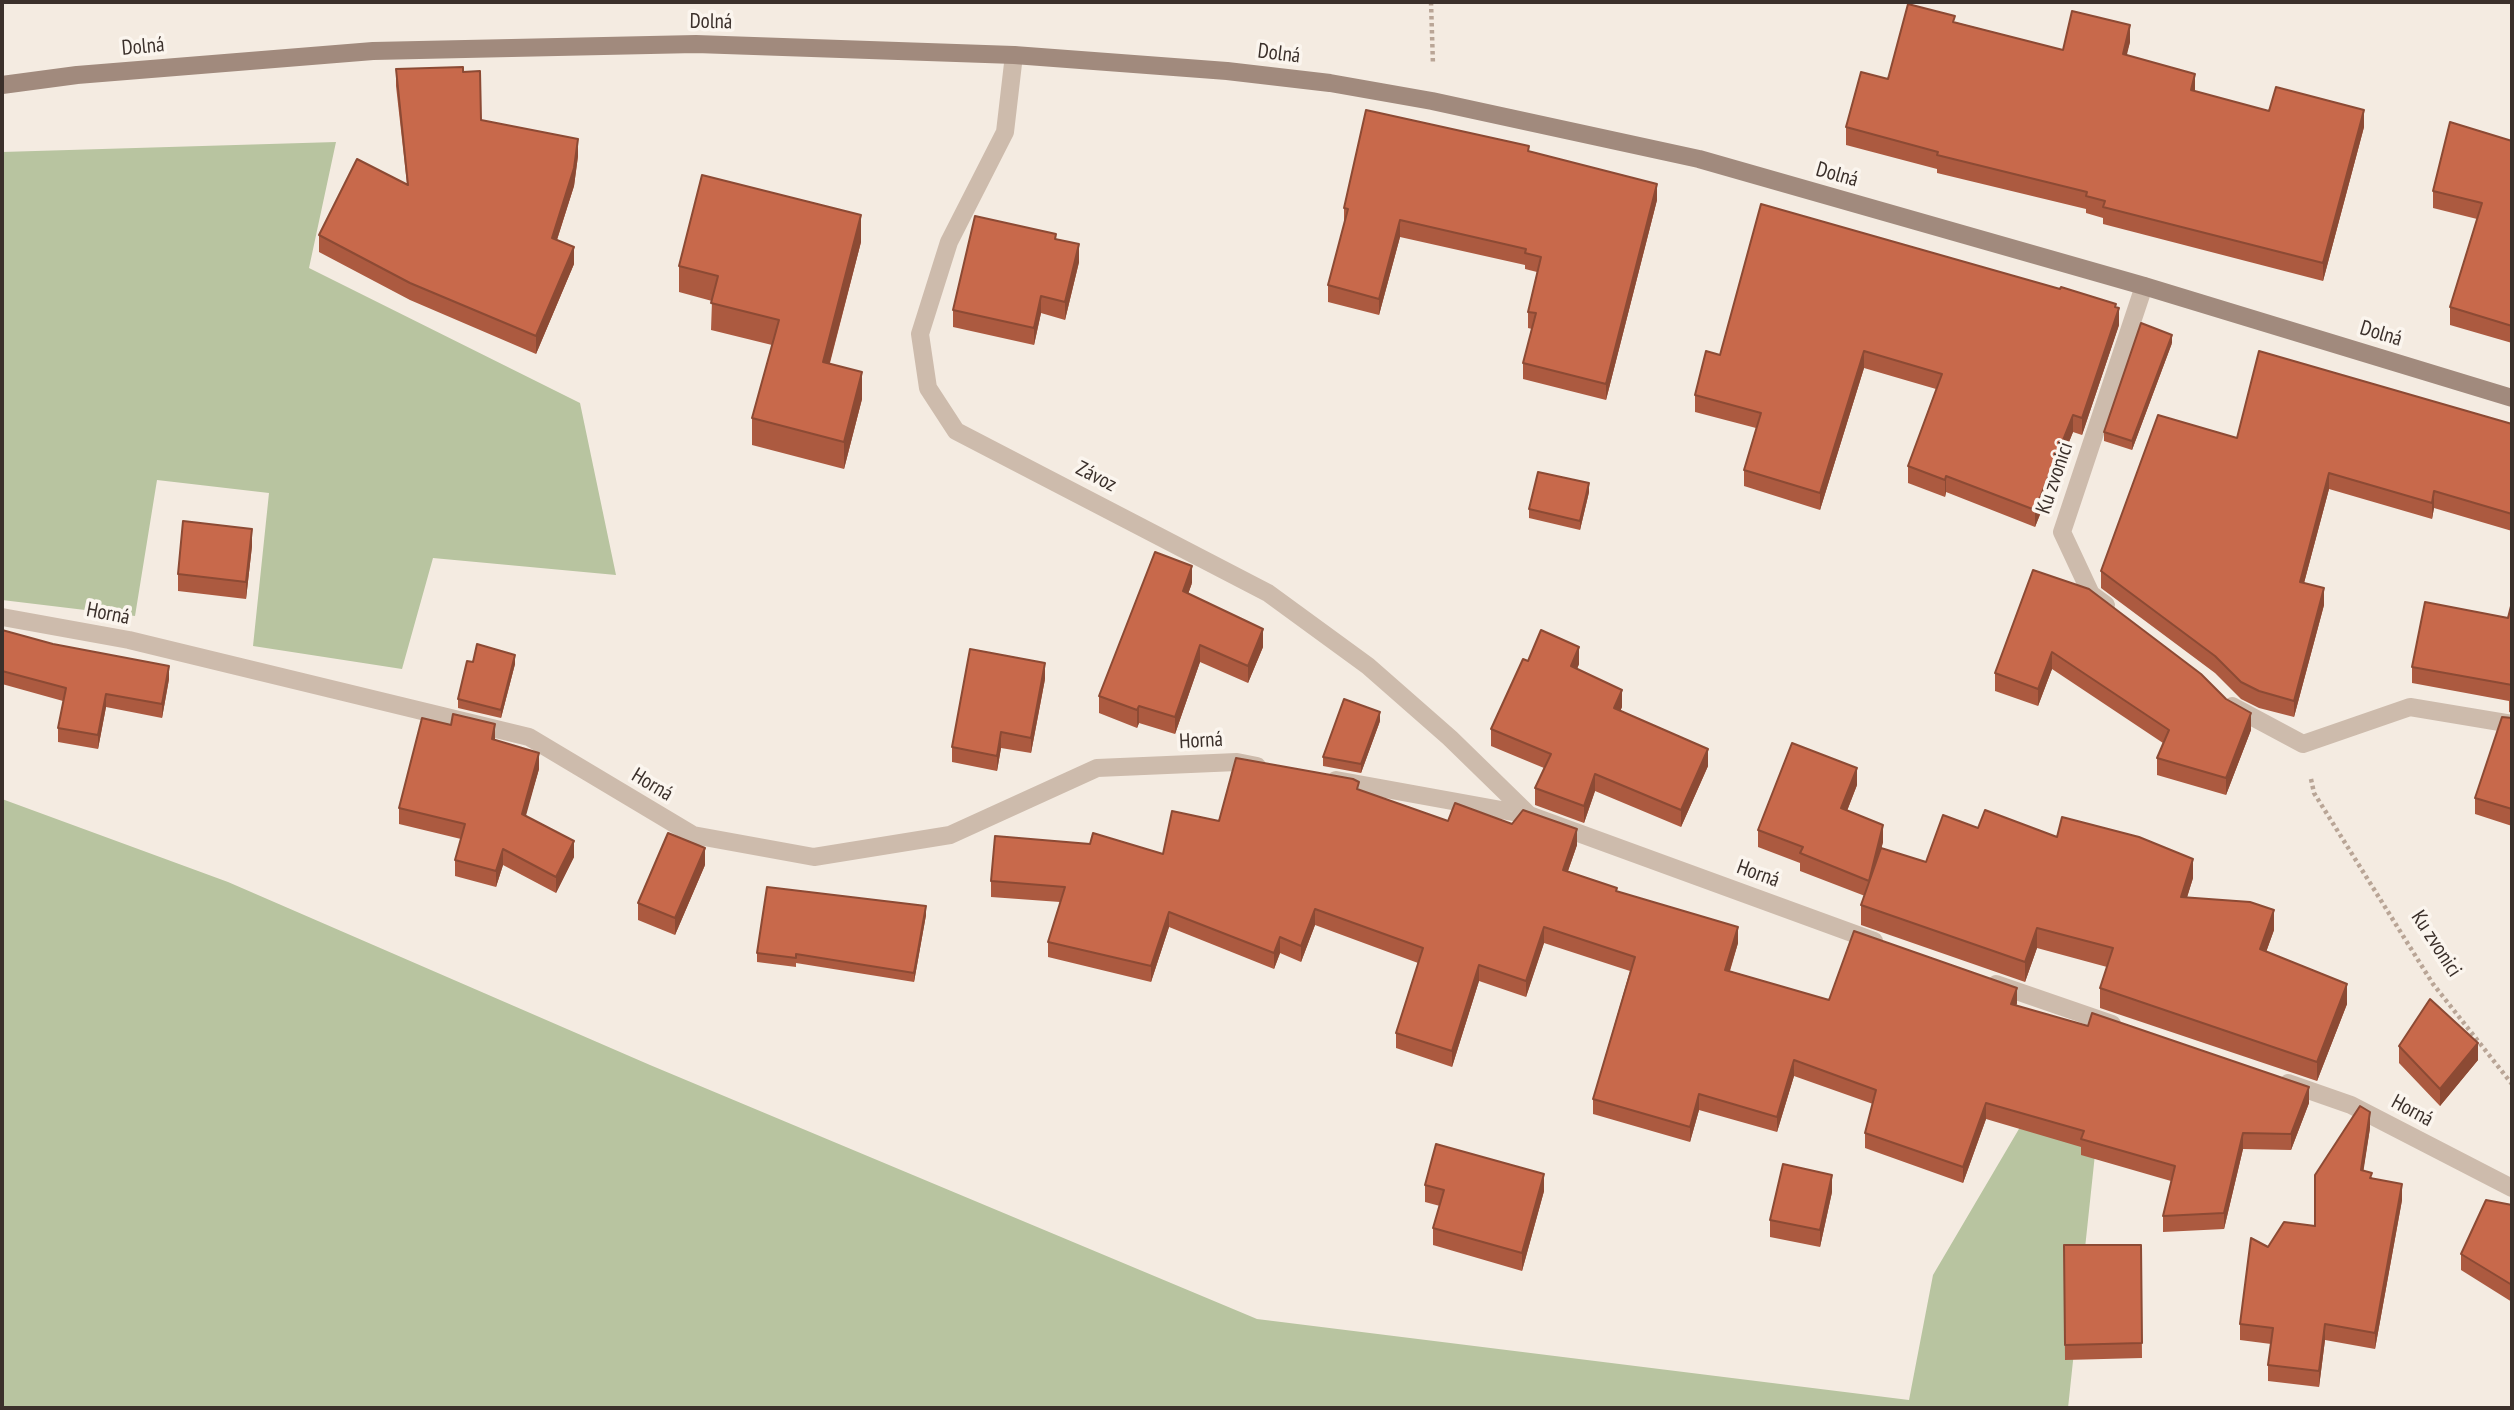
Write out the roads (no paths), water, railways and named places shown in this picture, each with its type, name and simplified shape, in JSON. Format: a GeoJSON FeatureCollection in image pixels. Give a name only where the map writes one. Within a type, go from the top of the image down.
{"type":"FeatureCollection","features":[{"type":"Feature","properties":{"kind":"main road","name":"Dolná"},"geometry":{"type":"LineString","coordinates":[[2,85],[77,75],[373,51],[695,44],[1014,55],[1330,83],[1432,101],[1699,159],[2144,286],[2512,398]]}},
{"type":"Feature","properties":{"kind":"street","name":"Závoz"},"geometry":{"type":"LineString","coordinates":[[1014,55],[1005,132],[949,242],[920,334],[928,388],[956,431],[1268,593],[1368,666],[1450,738],[1529,815]]}},
{"type":"Feature","properties":{"kind":"street","name":"Ku zvonici"},"geometry":{"type":"LineString","coordinates":[[2123,618],[2091,594],[2062,531],[2144,286]]}},
{"type":"Feature","properties":{"kind":"street","name":"Horná"},"geometry":{"type":"LineString","coordinates":[[2,617],[129,640],[529,737],[693,835],[814,857],[950,835],[1097,768],[1237,762],[1277,769]]}},
{"type":"Feature","properties":{"kind":"street"},"geometry":{"type":"LineString","coordinates":[[2217,691],[2234,708],[2303,744],[2410,707],[2512,724]]}},
{"type":"Feature","properties":{"kind":"street","name":"Horná"},"geometry":{"type":"LineString","coordinates":[[1317,776],[1529,815],[1891,948]]}},
{"type":"Feature","properties":{"kind":"street"},"geometry":{"type":"LineString","coordinates":[[1977,978],[2129,1030]]}},
{"type":"Feature","properties":{"kind":"street","name":"Horná"},"geometry":{"type":"LineString","coordinates":[[2273,1078],[2351,1105],[2512,1188]]}}]}
